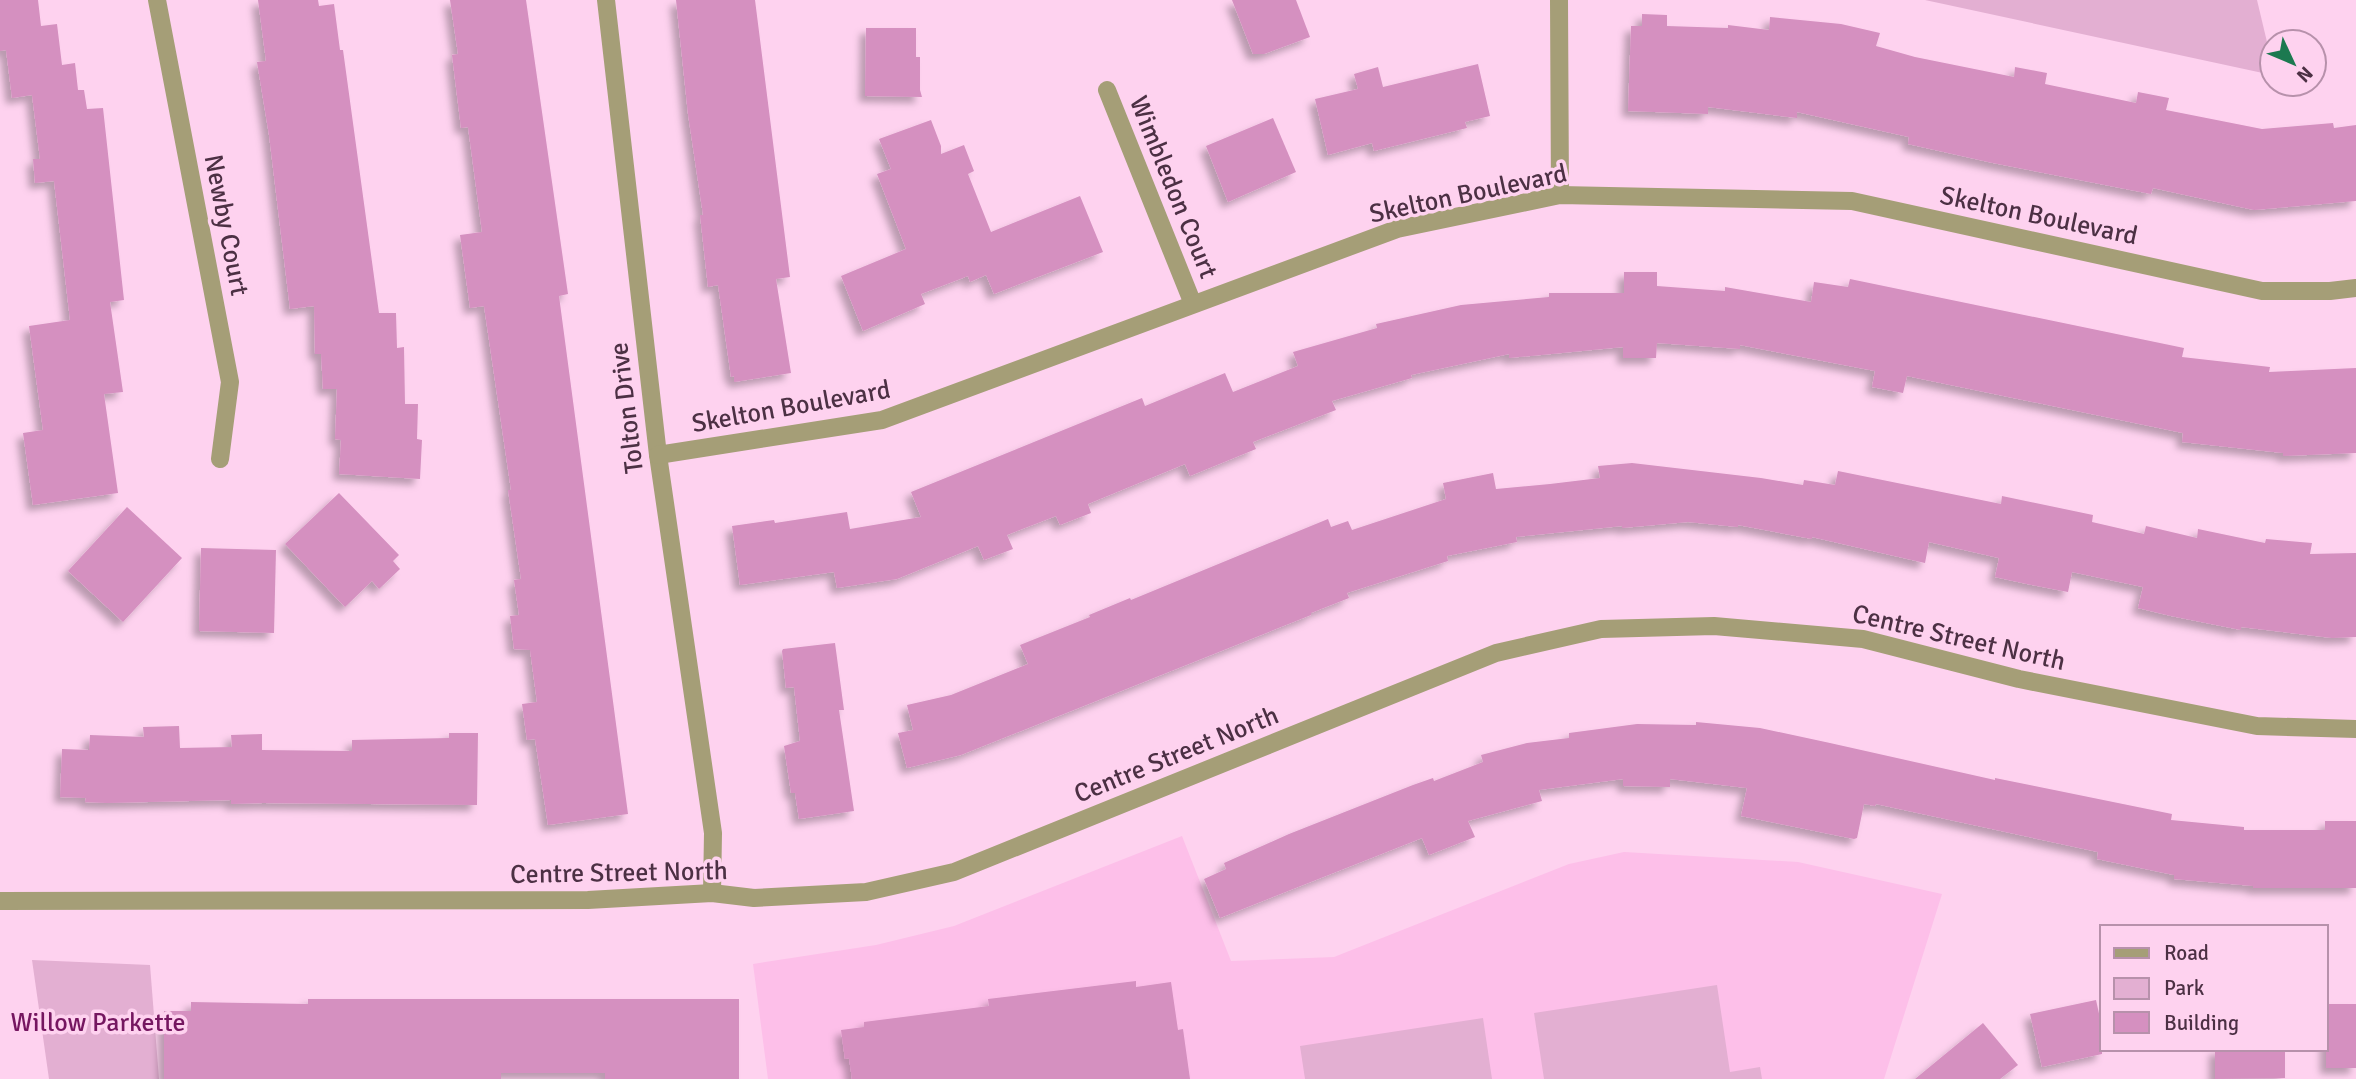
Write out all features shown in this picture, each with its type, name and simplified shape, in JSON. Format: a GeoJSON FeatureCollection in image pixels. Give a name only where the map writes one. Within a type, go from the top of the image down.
{"type":"FeatureCollection","features":[{"type":"Feature","properties":{"kind":"street","name":"Newby Court"},"geometry":{"type":"LineString","coordinates":[[158,0],[230,382],[220,460]]}},
{"type":"Feature","properties":{"kind":"street","name":"Tolton Drive"},"geometry":{"type":"LineString","coordinates":[[606,0],[658,455],[713,832],[712,893]]}},
{"type":"Feature","properties":{"kind":"street"},"geometry":{"type":"LineString","coordinates":[[1559,0],[1560,195]]}},
{"type":"Feature","properties":{"kind":"street","name":"Wimbledon Court"},"geometry":{"type":"LineString","coordinates":[[1107,90],[1193,304]]}},
{"type":"Feature","properties":{"kind":"street","name":"Skelton Boulevard"},"geometry":{"type":"LineString","coordinates":[[658,455],[881,421],[1397,229],[1560,195],[1852,201],[2262,291],[2330,291],[2356,288]]}},
{"type":"Feature","properties":{"kind":"street","name":"Centre Street North"},"geometry":{"type":"LineString","coordinates":[[0,901],[588,900],[712,893],[754,898],[866,892],[954,872],[1496,653],[1601,629],[1713,625],[1863,639],[2019,679],[2257,726],[2356,729]]}},
{"type":"Feature","properties":{"kind":"shaded area"},"geometry":{"type":"Polygon","coordinates":[[[1182,836],[1231,961],[1334,957],[1569,864],[1624,852],[1798,862],[1942,894],[1884,1079],[768,1079],[753,964],[876,945],[954,926],[1182,836]]]}},
{"type":"Feature","properties":{"kind":"green space"},"geometry":{"type":"Polygon","coordinates":[[[1925,0],[2257,0],[2264,28],[2258,28],[2258,72],[1925,0]]]}},
{"type":"Feature","properties":{"kind":"green space","name":"Willow Parkette"},"geometry":{"type":"Polygon","coordinates":[[[32,960],[150,965],[159,1079],[49,1079],[32,960]]]}},
{"type":"Feature","properties":{"kind":"green space"},"geometry":{"type":"Polygon","coordinates":[[[1717,985],[1730,1072],[1760,1067],[1762,1079],[1544,1079],[1534,1013],[1717,985]]]}},
{"type":"Feature","properties":{"kind":"green space"},"geometry":{"type":"Polygon","coordinates":[[[1483,1018],[1492,1079],[1305,1079],[1300,1046],[1483,1018]]]}},
{"type":"Feature","properties":{"kind":"building"},"geometry":{"type":"Polygon","coordinates":[[[0,0],[38,0],[41,26],[57,24],[62,65],[75,63],[78,90],[84,90],[87,109],[103,108],[124,300],[110,302],[123,392],[104,394],[118,493],[33,505],[23,433],[43,430],[29,326],[70,320],[54,181],[35,183],[33,159],[40,159],[32,95],[12,98],[6,50],[0,51],[0,0]]]}},
{"type":"Feature","properties":{"kind":"building"},"geometry":{"type":"Polygon","coordinates":[[[258,0],[318,0],[319,6],[334,4],[340,50],[343,50],[379,313],[396,313],[397,348],[404,347],[405,404],[418,404],[417,439],[422,440],[420,479],[339,474],[341,440],[335,439],[337,389],[323,389],[321,354],[315,354],[314,306],[290,309],[269,135],[257,62],[266,61],[258,0]]]}},
{"type":"Feature","properties":{"kind":"building"},"geometry":{"type":"Polygon","coordinates":[[[450,0],[526,0],[568,294],[559,296],[628,814],[548,825],[535,739],[527,740],[522,704],[537,702],[530,650],[514,649],[510,616],[519,615],[514,580],[521,579],[508,490],[511,490],[484,306],[470,308],[460,235],[482,232],[468,127],[461,128],[452,55],[458,54],[450,0]]]}},
{"type":"Feature","properties":{"kind":"building"},"geometry":{"type":"Polygon","coordinates":[[[676,0],[755,0],[790,277],[776,279],[791,373],[734,382],[734,376],[731,377],[718,285],[708,287],[700,215],[703,215],[688,114],[676,0]]]}},
{"type":"Feature","properties":{"kind":"building"},"geometry":{"type":"Polygon","coordinates":[[[1232,0],[1296,0],[1310,37],[1264,54],[1253,54],[1232,0]]]}},
{"type":"Feature","properties":{"kind":"building"},"geometry":{"type":"Polygon","coordinates":[[[1642,14],[1667,15],[1667,26],[1728,28],[1728,25],[1769,30],[1770,17],[1841,24],[1880,33],[1876,46],[1915,57],[2014,77],[2015,67],[2047,73],[2045,84],[2136,103],[2138,92],[2169,98],[2166,110],[2262,129],[2333,123],[2334,128],[2356,125],[2356,201],[2254,210],[2153,188],[2151,194],[1993,163],[1908,144],[1909,137],[1797,112],[1797,118],[1708,107],[1708,114],[1628,111],[1631,26],[1642,26],[1642,14]]]}},
{"type":"Feature","properties":{"kind":"building"},"geometry":{"type":"Polygon","coordinates":[[[866,28],[916,28],[916,57],[920,57],[922,97],[865,96],[866,28]]]}},
{"type":"Feature","properties":{"kind":"building"},"geometry":{"type":"Polygon","coordinates":[[[1478,64],[1490,116],[1465,122],[1467,128],[1374,151],[1372,143],[1328,155],[1315,99],[1358,89],[1354,74],[1378,67],[1383,87],[1478,64]]]}},
{"type":"Feature","properties":{"kind":"building"},"geometry":{"type":"Polygon","coordinates":[[[1273,118],[1296,172],[1228,202],[1206,146],[1273,118]]]}},
{"type":"Feature","properties":{"kind":"building"},"geometry":{"type":"Polygon","coordinates":[[[931,120],[941,146],[941,154],[964,145],[974,171],[968,174],[991,232],[1080,196],[1103,252],[994,294],[986,275],[970,282],[968,276],[921,294],[925,304],[863,331],[841,276],[906,249],[877,174],[891,169],[879,139],[931,120]]]}},
{"type":"Feature","properties":{"kind":"building"},"geometry":{"type":"Polygon","coordinates":[[[1624,272],[1657,272],[1657,286],[1725,291],[1725,287],[1811,302],[1814,282],[1848,287],[1850,279],[2184,348],[2182,357],[2270,367],[2269,372],[2356,368],[2356,453],[2283,456],[2283,453],[2182,442],[2183,433],[1907,376],[1903,393],[1872,387],[1875,371],[1740,345],[1740,349],[1657,343],[1656,358],[1623,358],[1623,347],[1509,358],[1509,354],[1411,375],[1412,378],[1332,401],[1336,410],[1253,442],[1256,449],[1190,476],[1185,464],[1088,504],[1091,513],[1060,525],[1056,516],[1007,535],[1013,549],[984,560],[978,546],[897,579],[837,588],[834,572],[740,585],[732,526],[774,520],[775,523],[847,512],[850,529],[921,517],[911,492],[1142,398],[1145,406],[1225,373],[1233,392],[1298,366],[1293,352],[1377,328],[1376,324],[1461,305],[1549,297],[1549,293],[1624,293],[1624,272]]]}},
{"type":"Feature","properties":{"kind":"building"},"geometry":{"type":"Polygon","coordinates":[[[1632,463],[1803,485],[1804,480],[1835,485],[1838,471],[2001,504],[2002,496],[2093,515],[2092,522],[2144,534],[2146,526],[2197,538],[2198,529],[2265,543],[2266,539],[2312,543],[2310,554],[2356,553],[2356,637],[2332,638],[2241,627],[2241,630],[2171,616],[2138,608],[2143,587],[2072,572],[2068,592],[1995,577],[1999,558],[1929,542],[1925,563],[1812,537],[1738,525],[1688,522],[1622,526],[1516,537],[1517,542],[1447,556],[1448,561],[1347,593],[1349,598],[1311,615],[961,755],[907,768],[898,733],[913,730],[907,705],[951,695],[1028,664],[1020,645],[1090,617],[1089,615],[1328,519],[1331,527],[1348,521],[1352,530],[1446,499],[1443,483],[1493,473],[1496,489],[1550,484],[1600,478],[1598,466],[1632,463]]]}},
{"type":"Feature","properties":{"kind":"building"},"geometry":{"type":"Polygon","coordinates":[[[339,493],[399,555],[393,561],[400,569],[379,589],[372,581],[345,607],[285,544],[339,493]]]}},
{"type":"Feature","properties":{"kind":"building"},"geometry":{"type":"Polygon","coordinates":[[[127,507],[182,558],[123,622],[68,571],[127,507]]]}},
{"type":"Feature","properties":{"kind":"building"},"geometry":{"type":"Polygon","coordinates":[[[201,548],[276,550],[274,633],[199,631],[201,548]]]}},
{"type":"Feature","properties":{"kind":"building"},"geometry":{"type":"Polygon","coordinates":[[[835,643],[844,710],[839,710],[854,811],[799,819],[795,793],[791,793],[784,746],[800,741],[794,687],[786,688],[782,651],[835,643]]]}},
{"type":"Feature","properties":{"kind":"building"},"geometry":{"type":"Polygon","coordinates":[[[1696,722],[1760,728],[1995,780],[2172,814],[2171,820],[2244,827],[2244,830],[2325,830],[2325,821],[2356,821],[2356,888],[2253,888],[2174,879],[2174,875],[2097,859],[2098,852],[1876,804],[1864,804],[1857,838],[1854,839],[1741,816],[1747,788],[1670,779],[1670,787],[1623,786],[1623,779],[1539,790],[1542,801],[1468,821],[1475,837],[1429,855],[1422,838],[1220,918],[1204,879],[1226,869],[1224,863],[1289,834],[1413,785],[1433,778],[1434,781],[1483,762],[1481,755],[1527,743],[1569,738],[1569,733],[1637,724],[1696,725],[1696,722]]]}},
{"type":"Feature","properties":{"kind":"building"},"geometry":{"type":"Polygon","coordinates":[[[179,726],[180,748],[232,747],[231,735],[262,734],[262,750],[352,751],[352,740],[449,738],[449,733],[478,733],[477,805],[231,804],[231,800],[107,803],[85,802],[86,798],[60,797],[62,749],[89,750],[90,735],[144,737],[143,727],[179,726]]]}},
{"type":"Feature","properties":{"kind":"building"},"geometry":{"type":"Polygon","coordinates":[[[1136,981],[1136,987],[1171,982],[1178,1030],[1183,1029],[1190,1079],[852,1079],[849,1058],[845,1059],[841,1030],[864,1027],[864,1022],[989,1006],[988,999],[1136,981]]]}},
{"type":"Feature","properties":{"kind":"building"},"geometry":{"type":"Polygon","coordinates":[[[308,999],[739,999],[739,1079],[605,1079],[605,1073],[501,1073],[501,1079],[164,1079],[164,1011],[191,1011],[191,1002],[308,1004],[308,999]]]}},
{"type":"Feature","properties":{"kind":"building"},"geometry":{"type":"Polygon","coordinates":[[[2096,1000],[2102,1054],[2042,1067],[2030,1014],[2096,1000]]]}},
{"type":"Feature","properties":{"kind":"building"},"geometry":{"type":"Polygon","coordinates":[[[2328,1004],[2356,1004],[2356,1068],[2326,1068],[2328,1004]]]}},
{"type":"Feature","properties":{"kind":"building"},"geometry":{"type":"Polygon","coordinates":[[[1983,1023],[2018,1065],[2000,1079],[1915,1079],[1983,1023]]]}},
{"type":"Feature","properties":{"kind":"building"},"geometry":{"type":"Polygon","coordinates":[[[2215,1051],[2285,1051],[2285,1078],[2215,1079],[2215,1051]]]}}]}
